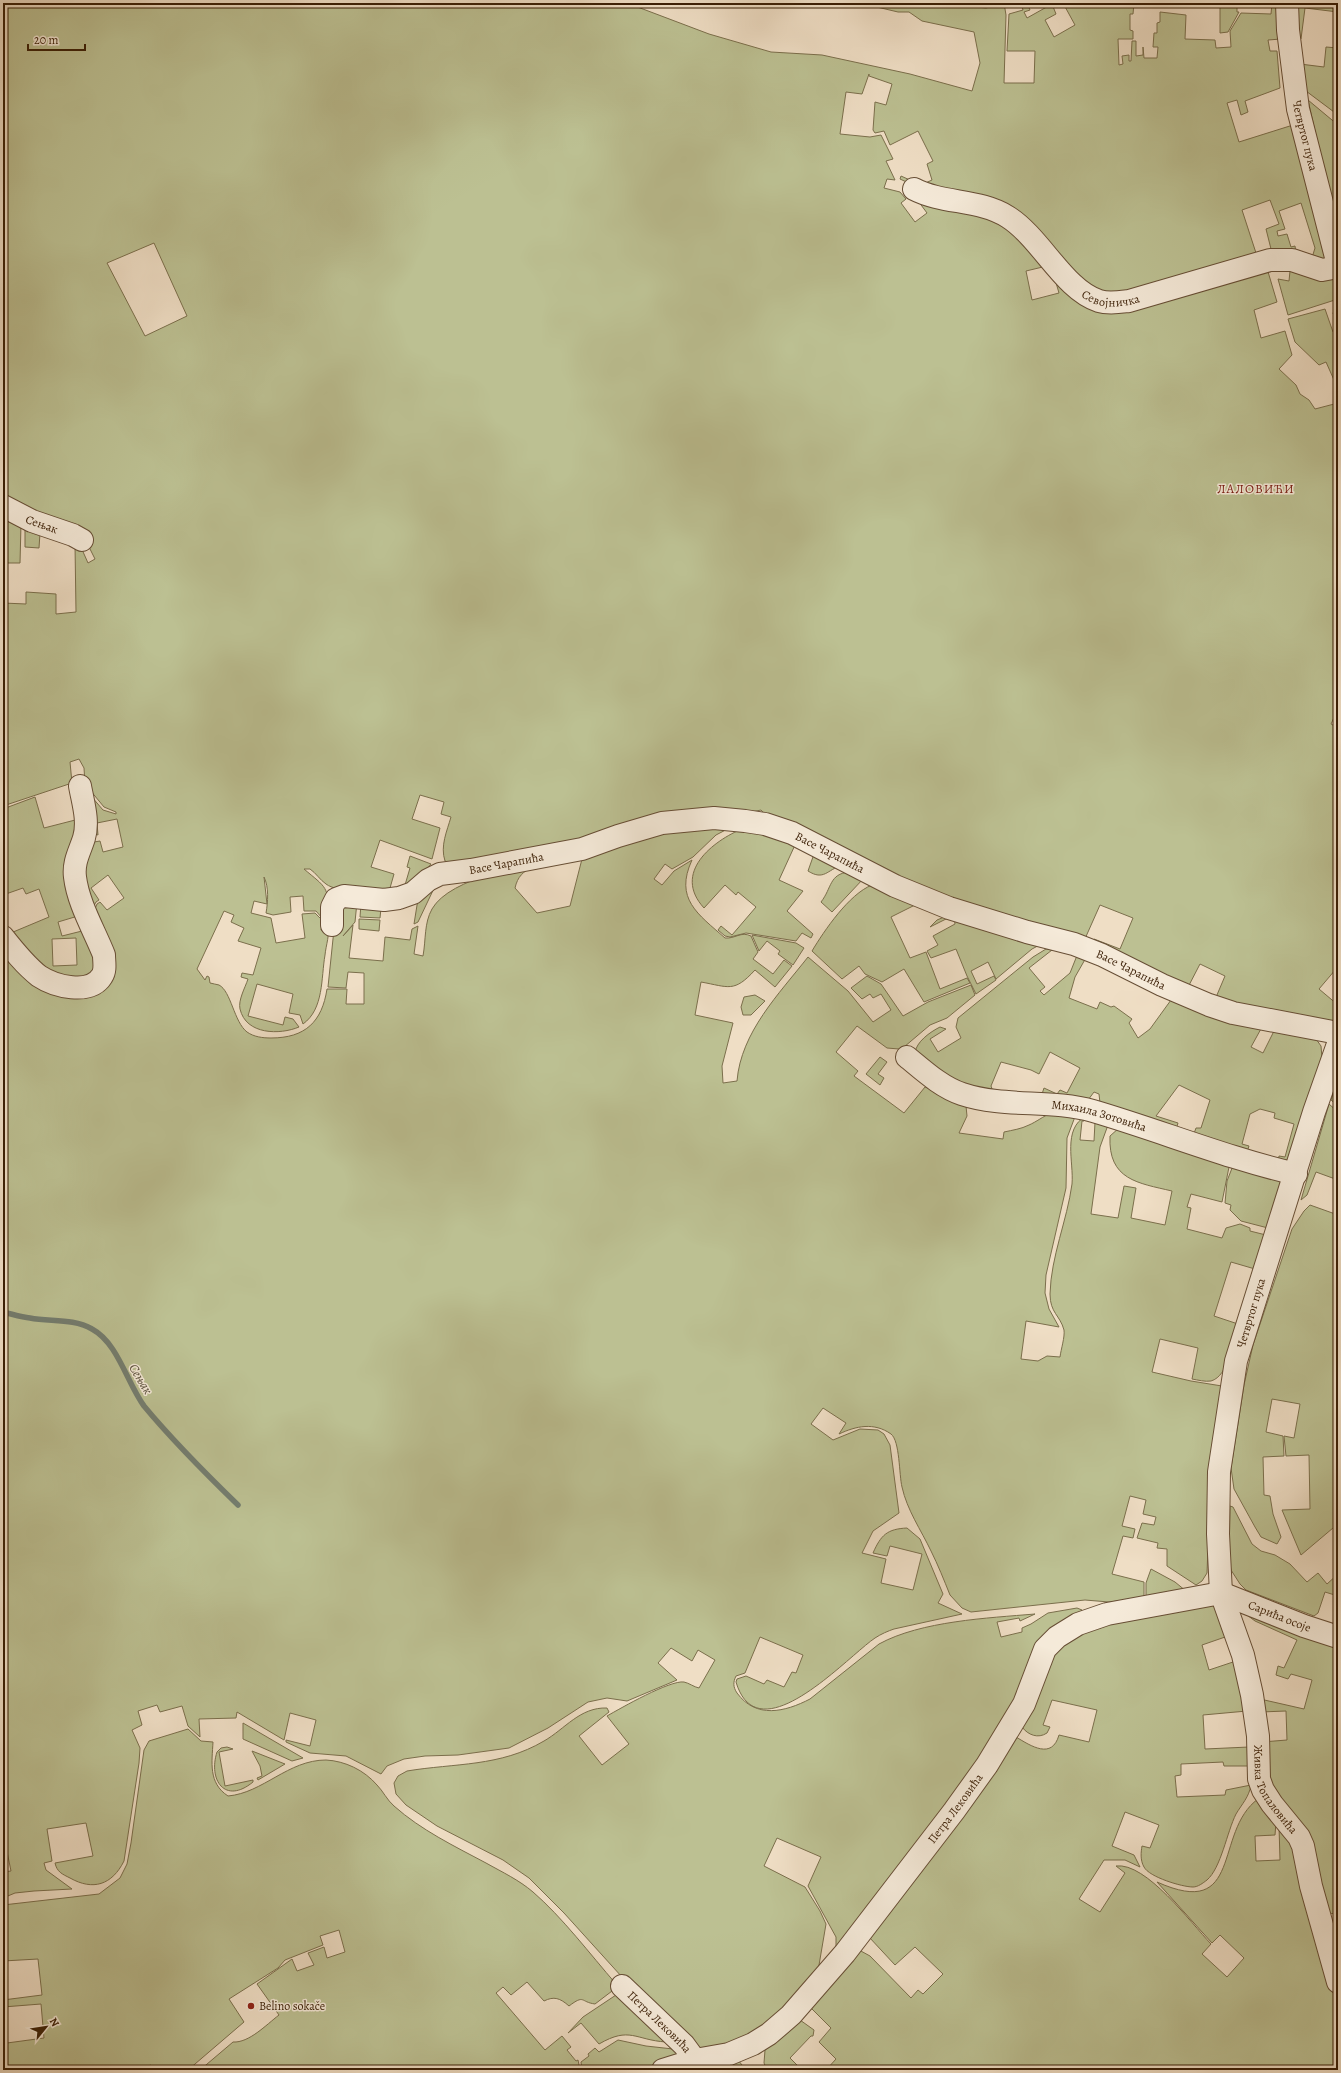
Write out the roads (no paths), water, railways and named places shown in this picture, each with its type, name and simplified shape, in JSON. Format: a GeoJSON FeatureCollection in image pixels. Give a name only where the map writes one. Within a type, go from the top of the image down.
{"type":"FeatureCollection","features":[{"type":"Feature","properties":{"kind":"street","name":"Четвртог пука"},"geometry":{"type":"LineString","coordinates":[[1287,3],[1288,30],[1298,109],[1338,266]]}},
{"type":"Feature","properties":{"kind":"street","name":"Севојничка"},"geometry":{"type":"LineString","coordinates":[[914,190],[924,194],[982,206],[1007,216],[1026,231],[1076,288],[1100,302],[1114,303],[1129,300],[1270,260],[1292,260],[1322,270],[1338,266]]}},
{"type":"Feature","properties":{"kind":"street","name":"Сењак"},"geometry":{"type":"LineString","coordinates":[[3,506],[32,521],[73,535],[82,540]]}},
{"type":"Feature","properties":{"kind":"street"},"geometry":{"type":"LineString","coordinates":[[3,937],[29,967],[41,977],[55,983],[77,988],[92,984],[102,977],[105,966],[104,955],[78,891],[75,876],[76,859],[84,838],[86,826],[86,814],[80,786]]}},
{"type":"Feature","properties":{"kind":"street","name":"Васе Чарапића"},"geometry":{"type":"LineString","coordinates":[[332,925],[332,907],[336,899],[344,896],[384,900],[399,898],[413,893],[428,880],[440,874],[471,870],[582,849],[618,836],[662,823],[714,818],[745,821],[765,824],[792,834],[895,886],[949,908],[1088,949],[1209,1005],[1240,1015],[1338,1033]]}},
{"type":"Feature","properties":{"kind":"street","name":"Четвртог пука"},"geometry":{"type":"LineString","coordinates":[[1221,1593],[1218,1534],[1219,1472],[1235,1369],[1255,1296],[1338,1044]]}},
{"type":"Feature","properties":{"kind":"street","name":"Михаила Зотовића"},"geometry":{"type":"LineString","coordinates":[[906,1056],[946,1086],[962,1094],[1011,1103],[1082,1108],[1261,1166],[1296,1174]]}},
{"type":"Feature","properties":{"kind":"street","name":"Сарића осоје"},"geometry":{"type":"LineString","coordinates":[[1221,1593],[1304,1626],[1338,1637]]}},
{"type":"Feature","properties":{"kind":"street","name":"Живка Топаловића"},"geometry":{"type":"LineString","coordinates":[[1221,1593],[1243,1655],[1252,1695],[1258,1736],[1259,1779],[1263,1790],[1272,1804],[1299,1837],[1303,1846],[1311,1886],[1338,1982]]}},
{"type":"Feature","properties":{"kind":"street","name":"Петра Лековића"},"geometry":{"type":"LineString","coordinates":[[663,2070],[695,2060],[729,2054],[754,2044],[769,2034],[791,2015],[825,1977],[954,1811],[987,1764],[1024,1704],[1045,1650],[1057,1637],[1078,1624],[1107,1614],[1221,1593]]}},
{"type":"Feature","properties":{"kind":"street","name":"Петра Лековића"},"geometry":{"type":"LineString","coordinates":[[622,1986],[684,2045],[695,2060]]}},
{"type":"Feature","properties":{"kind":"waterway","name":"Сењак"},"geometry":{"type":"LineString","coordinates":[[3,1312],[27,1318],[77,1323],[92,1329],[101,1335],[115,1353],[144,1406],[166,1432],[238,1505]]}},
{"type":"Feature","properties":{"kind":"place","name":"Belino sokače"},"geometry":{"type":"Point","coordinates":[251,2006]}},
{"type":"Feature","properties":{"kind":"district","name":"ЛАЛОВИЋИ"},"geometry":{"type":"Point","coordinates":[1256,488]}}]}
